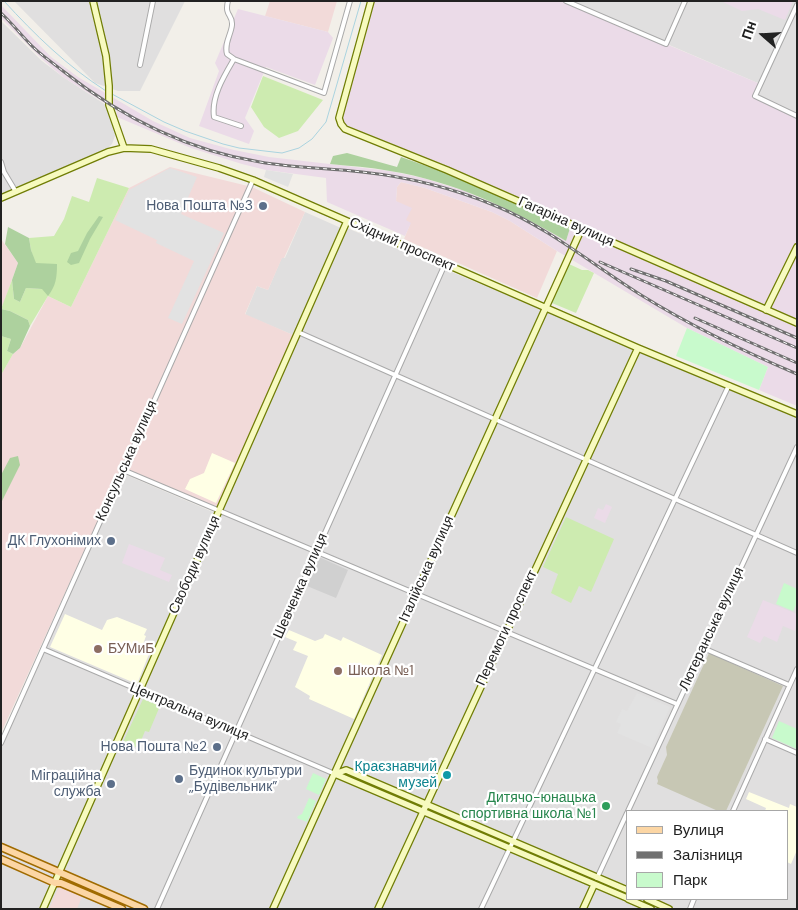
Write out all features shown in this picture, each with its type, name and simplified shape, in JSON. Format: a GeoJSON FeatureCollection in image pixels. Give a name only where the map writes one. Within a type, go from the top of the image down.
{"type":"FeatureCollection","features":[{"type":"Feature","properties":{"kind":"main road"},"geometry":{"type":"LineString","coordinates":[[93,1],[101,30],[109,86],[109,102],[124,148]]}},
{"type":"Feature","properties":{"kind":"main road","name":"Гагаріна вулиця"},"geometry":{"type":"LineString","coordinates":[[371,1],[339,118],[345,129],[447,170],[797,323]]}},
{"type":"Feature","properties":{"kind":"main road","name":"Східний проспект"},"geometry":{"type":"LineString","coordinates":[[1,198],[108,152],[124,148],[151,149],[219,168],[253,180],[638,348],[797,414]]}},
{"type":"Feature","properties":{"kind":"main road","name":"Свободи вулиця"},"geometry":{"type":"LineString","coordinates":[[43,909],[347,221]]}},
{"type":"Feature","properties":{"kind":"main road","name":"Італійська вулиця"},"geometry":{"type":"LineString","coordinates":[[273,909],[581,230]]}},
{"type":"Feature","properties":{"kind":"main road"},"geometry":{"type":"LineString","coordinates":[[766,310],[797,247]]}},
{"type":"Feature","properties":{"kind":"main road","name":"Перемоги проспект"},"geometry":{"type":"LineString","coordinates":[[378,909],[425,804],[638,348]]}},
{"type":"Feature","properties":{"kind":"main road","name":"Центральна вулиця"},"geometry":{"type":"LineString","coordinates":[[335,774],[346,770],[626,890]]}},
{"type":"Feature","properties":{"kind":"main road","name":"Центральна вулиця"},"geometry":{"type":"LineString","coordinates":[[335,774],[626,899]]}},
{"type":"Feature","properties":{"kind":"main road"},"geometry":{"type":"LineString","coordinates":[[1,847],[144,909]]}},
{"type":"Feature","properties":{"kind":"main road"},"geometry":{"type":"LineString","coordinates":[[1,859],[122,909]]}},
{"type":"Feature","properties":{"kind":"main road","name":"Лютеранська вулиця"},"geometry":{"type":"LineString","coordinates":[[583,909],[594,884]]}},
{"type":"Feature","properties":{"kind":"main road","name":"Центральна вулиця"},"geometry":{"type":"LineString","coordinates":[[629,900],[651,909]]}},
{"type":"Feature","properties":{"kind":"main road"},"geometry":{"type":"LineString","coordinates":[[649,900],[670,909]]}},
{"type":"Feature","properties":{"kind":"street"},"geometry":{"type":"LineString","coordinates":[[140,65],[153,1]]}},
{"type":"Feature","properties":{"kind":"street"},"geometry":{"type":"LineString","coordinates":[[228,1],[226,10],[232,24],[225,47],[227,54],[234,59],[324,93],[350,1]]}},
{"type":"Feature","properties":{"kind":"street"},"geometry":{"type":"LineString","coordinates":[[566,1],[666,44],[685,1]]}},
{"type":"Feature","properties":{"kind":"street"},"geometry":{"type":"LineString","coordinates":[[797,5],[755,96],[797,116]]}},
{"type":"Feature","properties":{"kind":"street"},"geometry":{"type":"LineString","coordinates":[[234,59],[223,78],[212,107],[214,117],[241,126]]}},
{"type":"Feature","properties":{"kind":"street"},"geometry":{"type":"LineString","coordinates":[[1,162],[4,172],[16,192]]}},
{"type":"Feature","properties":{"kind":"street","name":"Консульська вулиця"},"geometry":{"type":"LineString","coordinates":[[1,742],[253,180]]}},
{"type":"Feature","properties":{"kind":"street","name":"Шевченка вулиця"},"geometry":{"type":"LineString","coordinates":[[157,909],[445,264]]}},
{"type":"Feature","properties":{"kind":"street"},"geometry":{"type":"LineString","coordinates":[[298,332],[797,553]]}},
{"type":"Feature","properties":{"kind":"street"},"geometry":{"type":"LineString","coordinates":[[481,909],[729,386]]}},
{"type":"Feature","properties":{"kind":"street","name":"Лютеранська вулиця"},"geometry":{"type":"LineString","coordinates":[[628,810],[797,447]]}},
{"type":"Feature","properties":{"kind":"street"},"geometry":{"type":"LineString","coordinates":[[123,470],[677,704]]}},
{"type":"Feature","properties":{"kind":"street"},"geometry":{"type":"LineString","coordinates":[[703,648],[789,685]]}},
{"type":"Feature","properties":{"kind":"street","name":"Центральна вулиця"},"geometry":{"type":"LineString","coordinates":[[43,649],[335,774]]}},
{"type":"Feature","properties":{"kind":"street"},"geometry":{"type":"LineString","coordinates":[[733,810],[797,669]]}},
{"type":"Feature","properties":{"kind":"street"},"geometry":{"type":"LineString","coordinates":[[765,739],[797,753]]}},
{"type":"Feature","properties":{"kind":"street","name":"Лютеранська вулиця"},"geometry":{"type":"LineString","coordinates":[[594,884],[626,814]]}},
{"type":"Feature","properties":{"kind":"shaded area"},"geometry":{"type":"Polygon","coordinates":[[[14,1],[185,1],[140,91],[118,91],[95,83],[14,1]]]}},
{"type":"Feature","properties":{"kind":"shaded area"},"geometry":{"type":"Polygon","coordinates":[[[270,1],[337,1],[328,32],[265,16],[270,1]]]}},
{"type":"Feature","properties":{"kind":"shaded area"},"geometry":{"type":"Polygon","coordinates":[[[373,1],[565,1],[760,84],[755,95],[797,116],[797,320],[448,167],[346,125],[341,118],[373,1]]]}},
{"type":"Feature","properties":{"kind":"shaded area"},"geometry":{"type":"Polygon","coordinates":[[[567,1],[797,1],[797,115],[755,95],[760,84],[567,1]]]}},
{"type":"Feature","properties":{"kind":"shaded area"},"geometry":{"type":"Polygon","coordinates":[[[793,1],[785,20],[758,9],[742,11],[723,2],[793,1]]]}},
{"type":"Feature","properties":{"kind":"shaded area"},"geometry":{"type":"Polygon","coordinates":[[[1,5],[51,57],[78,77],[153,121],[190,138],[269,157],[390,171],[423,178],[465,191],[525,218],[566,241],[570,228],[797,326],[797,406],[759,390],[768,367],[687,328],[492,212],[425,188],[401,182],[397,187],[396,201],[412,208],[406,220],[411,223],[405,236],[327,202],[326,178],[266,170],[242,164],[191,148],[115,116],[117,111],[63,77],[43,60],[1,18],[1,5]]]}},
{"type":"Feature","properties":{"kind":"shaded area"},"geometry":{"type":"Polygon","coordinates":[[[238,9],[328,32],[333,38],[315,85],[266,67],[245,118],[254,131],[249,144],[199,126],[219,71],[215,63],[238,9]]]}},
{"type":"Feature","properties":{"kind":"shaded area"},"geometry":{"type":"Polygon","coordinates":[[[1,21],[42,61],[106,105],[115,136],[112,144],[107,149],[1,194],[1,21]]]}},
{"type":"Feature","properties":{"kind":"shaded area"},"geometry":{"type":"Polygon","coordinates":[[[170,167],[252,187],[305,212],[268,290],[257,286],[245,314],[293,335],[218,509],[122,468],[1,733],[1,375],[13,354],[20,348],[48,296],[71,307],[129,188],[170,167]]]}},
{"type":"Feature","properties":{"kind":"shaded area"},"geometry":{"type":"Polygon","coordinates":[[[170,168],[197,177],[181,214],[224,233],[182,324],[168,318],[194,261],[156,243],[157,240],[115,220],[129,190],[170,168]]]}},
{"type":"Feature","properties":{"kind":"shaded area"},"geometry":{"type":"Polygon","coordinates":[[[266,170],[293,174],[288,187],[264,177],[266,170]]]}},
{"type":"Feature","properties":{"kind":"shaded area"},"geometry":{"type":"Polygon","coordinates":[[[401,182],[425,188],[492,212],[510,221],[557,251],[537,298],[404,239],[410,224],[406,221],[396,201],[397,187],[401,182]]]}},
{"type":"Feature","properties":{"kind":"shaded area"},"geometry":{"type":"Polygon","coordinates":[[[305,212],[341,228],[293,335],[245,315],[257,286],[268,290],[282,257],[285,258],[305,212]]]}},
{"type":"Feature","properties":{"kind":"shaded area"},"geometry":{"type":"Polygon","coordinates":[[[347,228],[797,417],[797,909],[1,909],[1,744],[124,474],[220,515],[347,228]]]}},
{"type":"Feature","properties":{"kind":"shaded area"},"geometry":{"type":"Polygon","coordinates":[[[1,239],[18,263],[3,305],[1,305],[1,239]]]}},
{"type":"Feature","properties":{"kind":"shaded area"},"geometry":{"type":"Polygon","coordinates":[[[212,453],[235,463],[216,503],[185,489],[190,479],[204,473],[212,453]]]}},
{"type":"Feature","properties":{"kind":"shaded area"},"geometry":{"type":"Polygon","coordinates":[[[606,504],[612,507],[605,523],[594,518],[598,508],[603,510],[606,504]]]}},
{"type":"Feature","properties":{"kind":"shaded area"},"geometry":{"type":"Polygon","coordinates":[[[129,544],[165,558],[160,570],[172,575],[169,582],[122,563],[129,544]]]}},
{"type":"Feature","properties":{"kind":"shaded area"},"geometry":{"type":"Polygon","coordinates":[[[319,557],[348,570],[336,598],[307,586],[319,557]]]}},
{"type":"Feature","properties":{"kind":"shaded area"},"geometry":{"type":"Polygon","coordinates":[[[763,600],[797,614],[795,631],[783,626],[777,642],[764,636],[760,643],[747,637],[763,600]]]}},
{"type":"Feature","properties":{"kind":"shaded area","name":"БУМиБ"},"geometry":{"type":"Polygon","coordinates":[[[65,614],[102,630],[107,620],[117,617],[147,629],[141,650],[149,654],[137,684],[50,647],[65,614]]]}},
{"type":"Feature","properties":{"kind":"shaded area","name":"Школа №1"},"geometry":{"type":"Polygon","coordinates":[[[289,630],[315,641],[323,638],[325,634],[341,641],[343,637],[382,655],[354,719],[309,699],[310,696],[295,687],[308,656],[293,650],[297,642],[285,637],[289,630]]]}},
{"type":"Feature","properties":{"kind":"shaded area"},"geometry":{"type":"Polygon","coordinates":[[[709,653],[783,686],[726,810],[716,810],[657,784],[657,777],[667,755],[666,747],[709,653]]]}},
{"type":"Feature","properties":{"kind":"shaded area"},"geometry":{"type":"Polygon","coordinates":[[[637,693],[670,707],[652,748],[617,733],[621,724],[616,722],[622,709],[627,711],[637,693]]]}},
{"type":"Feature","properties":{"kind":"shaded area"},"geometry":{"type":"Polygon","coordinates":[[[749,792],[789,808],[790,804],[797,807],[797,850],[791,864],[788,862],[788,810],[765,810],[766,808],[746,799],[749,792]]]}},
{"type":"Feature","properties":{"kind":"shaded area"},"geometry":{"type":"Polygon","coordinates":[[[60,884],[83,894],[77,909],[49,909],[60,884]]]}},
{"type":"Feature","properties":{"kind":"green space"},"geometry":{"type":"Polygon","coordinates":[[[263,76],[323,100],[298,131],[279,138],[264,127],[251,107],[263,76]]]}},
{"type":"Feature","properties":{"kind":"green space"},"geometry":{"type":"Polygon","coordinates":[[[347,153],[397,167],[401,157],[446,173],[570,228],[566,241],[503,207],[459,189],[413,176],[382,170],[330,164],[333,156],[347,153]]]}},
{"type":"Feature","properties":{"kind":"green space"},"geometry":{"type":"Polygon","coordinates":[[[97,178],[129,188],[71,307],[48,296],[30,326],[28,320],[10,311],[1,309],[12,280],[14,299],[20,302],[26,288],[42,289],[29,238],[54,236],[64,219],[72,196],[89,202],[97,178]]]}},
{"type":"Feature","properties":{"kind":"green space"},"geometry":{"type":"Polygon","coordinates":[[[99,216],[103,217],[79,263],[71,265],[67,262],[71,253],[78,251],[87,233],[99,216]]]}},
{"type":"Feature","properties":{"kind":"green space"},"geometry":{"type":"Polygon","coordinates":[[[8,227],[29,238],[36,263],[57,264],[53,289],[48,296],[42,289],[26,288],[20,302],[14,299],[12,280],[18,263],[5,244],[8,227]]]}},
{"type":"Feature","properties":{"kind":"green space"},"geometry":{"type":"Polygon","coordinates":[[[569,264],[594,273],[576,313],[552,303],[569,264]]]}},
{"type":"Feature","properties":{"kind":"green space"},"geometry":{"type":"Polygon","coordinates":[[[1,309],[10,311],[28,320],[30,326],[20,348],[13,354],[7,351],[11,339],[1,336],[1,309]]]}},
{"type":"Feature","properties":{"kind":"green space"},"geometry":{"type":"Polygon","coordinates":[[[687,328],[768,367],[759,390],[676,356],[687,328]]]}},
{"type":"Feature","properties":{"kind":"green space"},"geometry":{"type":"Polygon","coordinates":[[[1,336],[11,339],[7,351],[13,354],[1,375],[1,336]]]}},
{"type":"Feature","properties":{"kind":"green space"},"geometry":{"type":"Polygon","coordinates":[[[18,456],[20,465],[1,503],[1,475],[10,458],[18,456]]]}},
{"type":"Feature","properties":{"kind":"green space"},"geometry":{"type":"Polygon","coordinates":[[[566,517],[614,539],[591,592],[579,586],[571,603],[551,593],[558,574],[543,567],[566,517]]]}},
{"type":"Feature","properties":{"kind":"green space"},"geometry":{"type":"Polygon","coordinates":[[[784,583],[797,589],[797,603],[793,611],[776,604],[784,583]]]}},
{"type":"Feature","properties":{"kind":"green space"},"geometry":{"type":"Polygon","coordinates":[[[143,699],[160,706],[149,732],[145,731],[138,748],[123,742],[143,699]]]}},
{"type":"Feature","properties":{"kind":"green space"},"geometry":{"type":"Polygon","coordinates":[[[779,721],[797,729],[797,749],[772,738],[779,721]]]}},
{"type":"Feature","properties":{"kind":"green space"},"geometry":{"type":"Polygon","coordinates":[[[313,773],[326,779],[319,795],[306,789],[313,773]]]}},
{"type":"Feature","properties":{"kind":"green space"},"geometry":{"type":"Polygon","coordinates":[[[309,798],[316,801],[307,822],[297,818],[302,814],[309,798]]]}},
{"type":"Feature","properties":{"kind":"waterway"},"geometry":{"type":"LineString","coordinates":[[4,1],[52,49],[106,91]]}},
{"type":"Feature","properties":{"kind":"waterway"},"geometry":{"type":"LineString","coordinates":[[112,94],[164,122],[223,144],[239,148],[282,153],[299,148],[312,139],[326,122],[361,1]]}},
{"type":"Feature","properties":{"kind":"railway"},"geometry":{"type":"LineString","coordinates":[[1,13],[47,59],[85,88],[131,117],[180,140],[233,157],[260,162],[397,177],[430,184],[496,206],[534,225],[641,295],[698,328],[797,374]]}},
{"type":"Feature","properties":{"kind":"railway"},"geometry":{"type":"LineString","coordinates":[[600,262],[797,348]]}},
{"type":"Feature","properties":{"kind":"railway"},"geometry":{"type":"LineString","coordinates":[[631,269],[666,281],[797,338]]}},
{"type":"Feature","properties":{"kind":"railway"},"geometry":{"type":"LineString","coordinates":[[695,318],[797,363]]}},
{"type":"Feature","properties":{"kind":"place","name":"Нова Пошта №3"},"geometry":{"type":"Point","coordinates":[263,206]}},
{"type":"Feature","properties":{"kind":"place","name":"ДК Глухонімих"},"geometry":{"type":"Point","coordinates":[111,541]}},
{"type":"Feature","properties":{"kind":"place","name":"БУМиБ"},"geometry":{"type":"Point","coordinates":[98,649]}},
{"type":"Feature","properties":{"kind":"place","name":"Школа №1"},"geometry":{"type":"Point","coordinates":[338,671]}},
{"type":"Feature","properties":{"kind":"place","name":"Нова Пошта №2"},"geometry":{"type":"Point","coordinates":[217,747]}},
{"type":"Feature","properties":{"kind":"place","name":"Краєзнавчий музей"},"geometry":{"type":"Point","coordinates":[447,775]}},
{"type":"Feature","properties":{"kind":"place","name":"Будинок культури „Будівельник”"},"geometry":{"type":"Point","coordinates":[179,779]}},
{"type":"Feature","properties":{"kind":"place","name":"Міграційна служба"},"geometry":{"type":"Point","coordinates":[111,784]}},
{"type":"Feature","properties":{"kind":"place","name":"Дитячо-юнацька спортивна школа №1"},"geometry":{"type":"Point","coordinates":[606,806]}}]}
